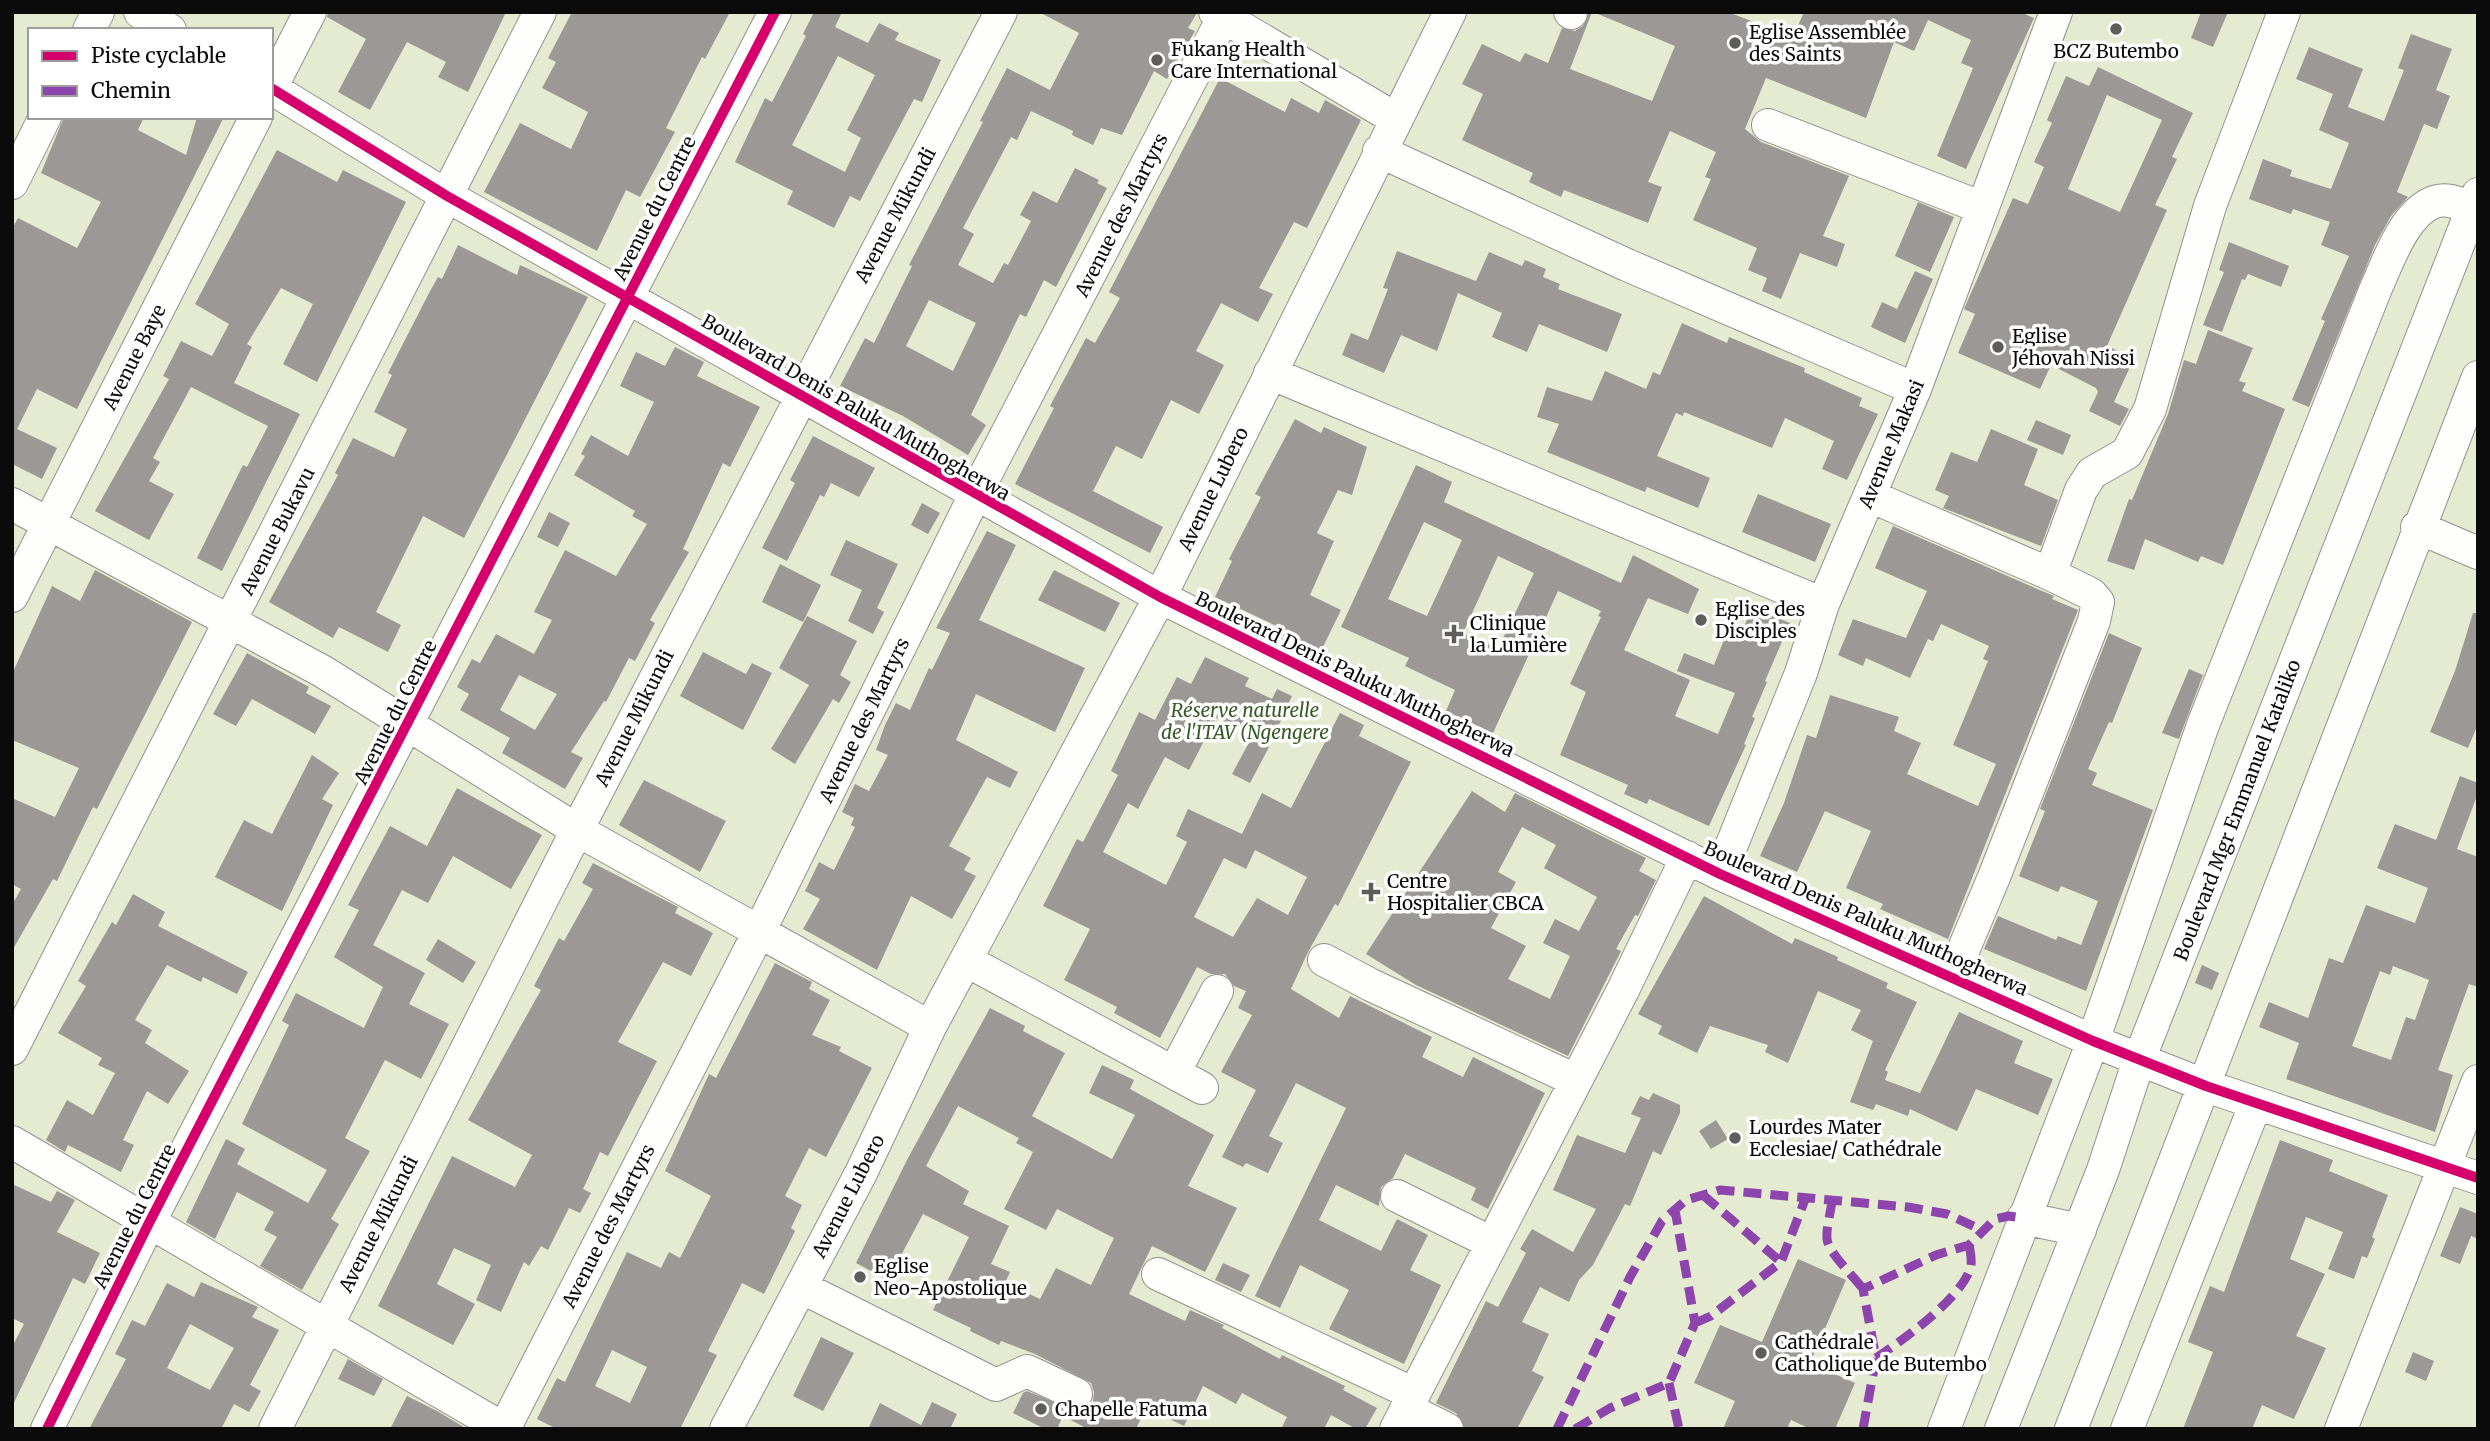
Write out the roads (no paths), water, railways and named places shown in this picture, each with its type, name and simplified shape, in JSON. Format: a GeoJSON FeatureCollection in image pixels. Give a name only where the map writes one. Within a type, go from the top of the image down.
{"type":"FeatureCollection","features":[{"type":"Feature","properties":{"kind":"street"},"geometry":{"type":"LineString","coordinates":[[90,28],[98,12]]}},
{"type":"Feature","properties":{"kind":"street"},"geometry":{"type":"LineString","coordinates":[[140,12],[167,28]]}},
{"type":"Feature","properties":{"kind":"street"},"geometry":{"type":"LineString","coordinates":[[273,84],[310,12]]}},
{"type":"Feature","properties":{"kind":"street","name":"Avenue Bukavu"},"geometry":{"type":"LineString","coordinates":[[12,1049],[540,12]]}},
{"type":"Feature","properties":{"kind":"street","name":"Avenue du Centre"},"geometry":{"type":"LineString","coordinates":[[47,1429],[149,1223],[409,726],[775,12]]}},
{"type":"Feature","properties":{"kind":"street","name":"Avenue Mikundi"},"geometry":{"type":"LineString","coordinates":[[275,1429],[576,830],[1001,12]]}},
{"type":"Feature","properties":{"kind":"street","name":"Avenue Lubero"},"geometry":{"type":"LineString","coordinates":[[726,1429],[861,1173],[930,1027],[1160,597],[1450,12]]}},
{"type":"Feature","properties":{"kind":"street","name":"Avenue Makasi"},"geometry":{"type":"LineString","coordinates":[[1720,874],[1797,684],[1824,604],[1915,389],[2056,12]]}},
{"type":"Feature","properties":{"kind":"street"},"geometry":{"type":"LineString","coordinates":[[2050,574],[2081,490],[2092,473],[2127,453],[2150,409],[2210,205],[2284,12]]}},
{"type":"Feature","properties":{"kind":"street"},"geometry":{"type":"LineString","coordinates":[[1221,14],[1396,119]]}},
{"type":"Feature","properties":{"kind":"street","name":"Avenue des Martyrs"},"geometry":{"type":"LineString","coordinates":[[504,1429],[758,933],[975,495],[1221,14]]}},
{"type":"Feature","properties":{"kind":"street","name":"Boulevard Denis Paluku Muthogherwa"},"geometry":{"type":"LineString","coordinates":[[273,89],[447,195],[1160,597],[1720,874],[2139,1060],[2206,1086],[2478,1178]]}},
{"type":"Feature","properties":{"kind":"street"},"geometry":{"type":"LineString","coordinates":[[12,183],[44,119]]}},
{"type":"Feature","properties":{"kind":"street","name":"Avenue Baye"},"geometry":{"type":"LineString","coordinates":[[12,596],[255,119]]}},
{"type":"Feature","properties":{"kind":"street"},"geometry":{"type":"LineString","coordinates":[[1768,125],[1983,208]]}},
{"type":"Feature","properties":{"kind":"street"},"geometry":{"type":"LineString","coordinates":[[1379,151],[1628,265],[1915,389]]}},
{"type":"Feature","properties":{"kind":"street"},"geometry":{"type":"LineString","coordinates":[[1944,1429],[2093,1041],[2203,724],[2376,288],[2403,230],[2418,215],[2434,202],[2475,201]]}},
{"type":"Feature","properties":{"kind":"street","name":"Boulevard Mgr Emmanuel Kataliko"},"geometry":{"type":"LineString","coordinates":[[2001,1429],[2103,1170],[2139,1060],[2475,201]]}},
{"type":"Feature","properties":{"kind":"street"},"geometry":{"type":"LineString","coordinates":[[1270,373],[1824,604]]}},
{"type":"Feature","properties":{"kind":"street"},"geometry":{"type":"LineString","coordinates":[[2071,1429],[2206,1086],[2417,527],[2478,377]]}},
{"type":"Feature","properties":{"kind":"street"},"geometry":{"type":"LineString","coordinates":[[1870,496],[2050,574],[2091,594],[2098,602],[2094,621],[1994,877],[1951,977]]}},
{"type":"Feature","properties":{"kind":"street"},"geometry":{"type":"LineString","coordinates":[[12,504],[231,619],[322,671],[576,830],[930,1027]]}},
{"type":"Feature","properties":{"kind":"street"},"geometry":{"type":"LineString","coordinates":[[2417,527],[2478,553]]}},
{"type":"Feature","properties":{"kind":"street"},"geometry":{"type":"LineString","coordinates":[[1405,1410],[1687,857]]}},
{"type":"Feature","properties":{"kind":"street"},"geometry":{"type":"LineString","coordinates":[[1324,960],[1383,991],[1575,1080]]}},
{"type":"Feature","properties":{"kind":"street"},"geometry":{"type":"LineString","coordinates":[[967,961],[1202,1088]]}},
{"type":"Feature","properties":{"kind":"street"},"geometry":{"type":"LineString","coordinates":[[1174,1073],[1217,991]]}},
{"type":"Feature","properties":{"kind":"street"},"geometry":{"type":"LineString","coordinates":[[2341,1429],[2478,1081]]}},
{"type":"Feature","properties":{"kind":"street"},"geometry":{"type":"LineString","coordinates":[[2127,1429],[2256,1103]]}},
{"type":"Feature","properties":{"kind":"street"},"geometry":{"type":"LineString","coordinates":[[12,1142],[504,1429]]}},
{"type":"Feature","properties":{"kind":"street"},"geometry":{"type":"LineString","coordinates":[[1397,1196],[1490,1242]]}},
{"type":"Feature","properties":{"kind":"street"},"geometry":{"type":"LineString","coordinates":[[2023,1218],[2080,1230]]}},
{"type":"Feature","properties":{"kind":"street"},"geometry":{"type":"LineString","coordinates":[[1158,1274],[1405,1410],[1447,1429]]}},
{"type":"Feature","properties":{"kind":"street"},"geometry":{"type":"LineString","coordinates":[[801,1287],[996,1385],[1027,1371],[1076,1394]]}},
{"type":"Feature","properties":{"kind":"place","name":"BCZ Butembo"},"geometry":{"type":"Point","coordinates":[2116,29]}},
{"type":"Feature","properties":{"kind":"place","name":"Eglise Assemblée des Saints"},"geometry":{"type":"Point","coordinates":[1735,43]}},
{"type":"Feature","properties":{"kind":"place","name":"Fukang Health Care International"},"geometry":{"type":"Point","coordinates":[1157,60]}},
{"type":"Feature","properties":{"kind":"place","name":"Eglise Jéhovah Nissi"},"geometry":{"type":"Point","coordinates":[1998,347]}},
{"type":"Feature","properties":{"kind":"place","name":"Eglise des Disciples"},"geometry":{"type":"Point","coordinates":[1701,620]}},
{"type":"Feature","properties":{"kind":"place","name":"Clinique la Lumière"},"geometry":{"type":"Point","coordinates":[1454,634]}},
{"type":"Feature","properties":{"kind":"place","name":"Centre Hospitalier CBCA"},"geometry":{"type":"Point","coordinates":[1371,892]}},
{"type":"Feature","properties":{"kind":"place","name":"Lourdes Mater Ecclesiae/ Cathédrale"},"geometry":{"type":"Point","coordinates":[1735,1138]}},
{"type":"Feature","properties":{"kind":"place","name":"Eglise Neo-Apostolique"},"geometry":{"type":"Point","coordinates":[860,1277]}},
{"type":"Feature","properties":{"kind":"place","name":"Cathédrale Catholique de Butembo"},"geometry":{"type":"Point","coordinates":[1761,1353]}},
{"type":"Feature","properties":{"kind":"place","name":"Chapelle Fatuma"},"geometry":{"type":"Point","coordinates":[1041,1409]}},
{"type":"Feature","properties":{"kind":"park label","name":"Réserve naturelle de l'ITAV (Ngengere"},"geometry":{"type":"Point","coordinates":[1245,721]}}]}
